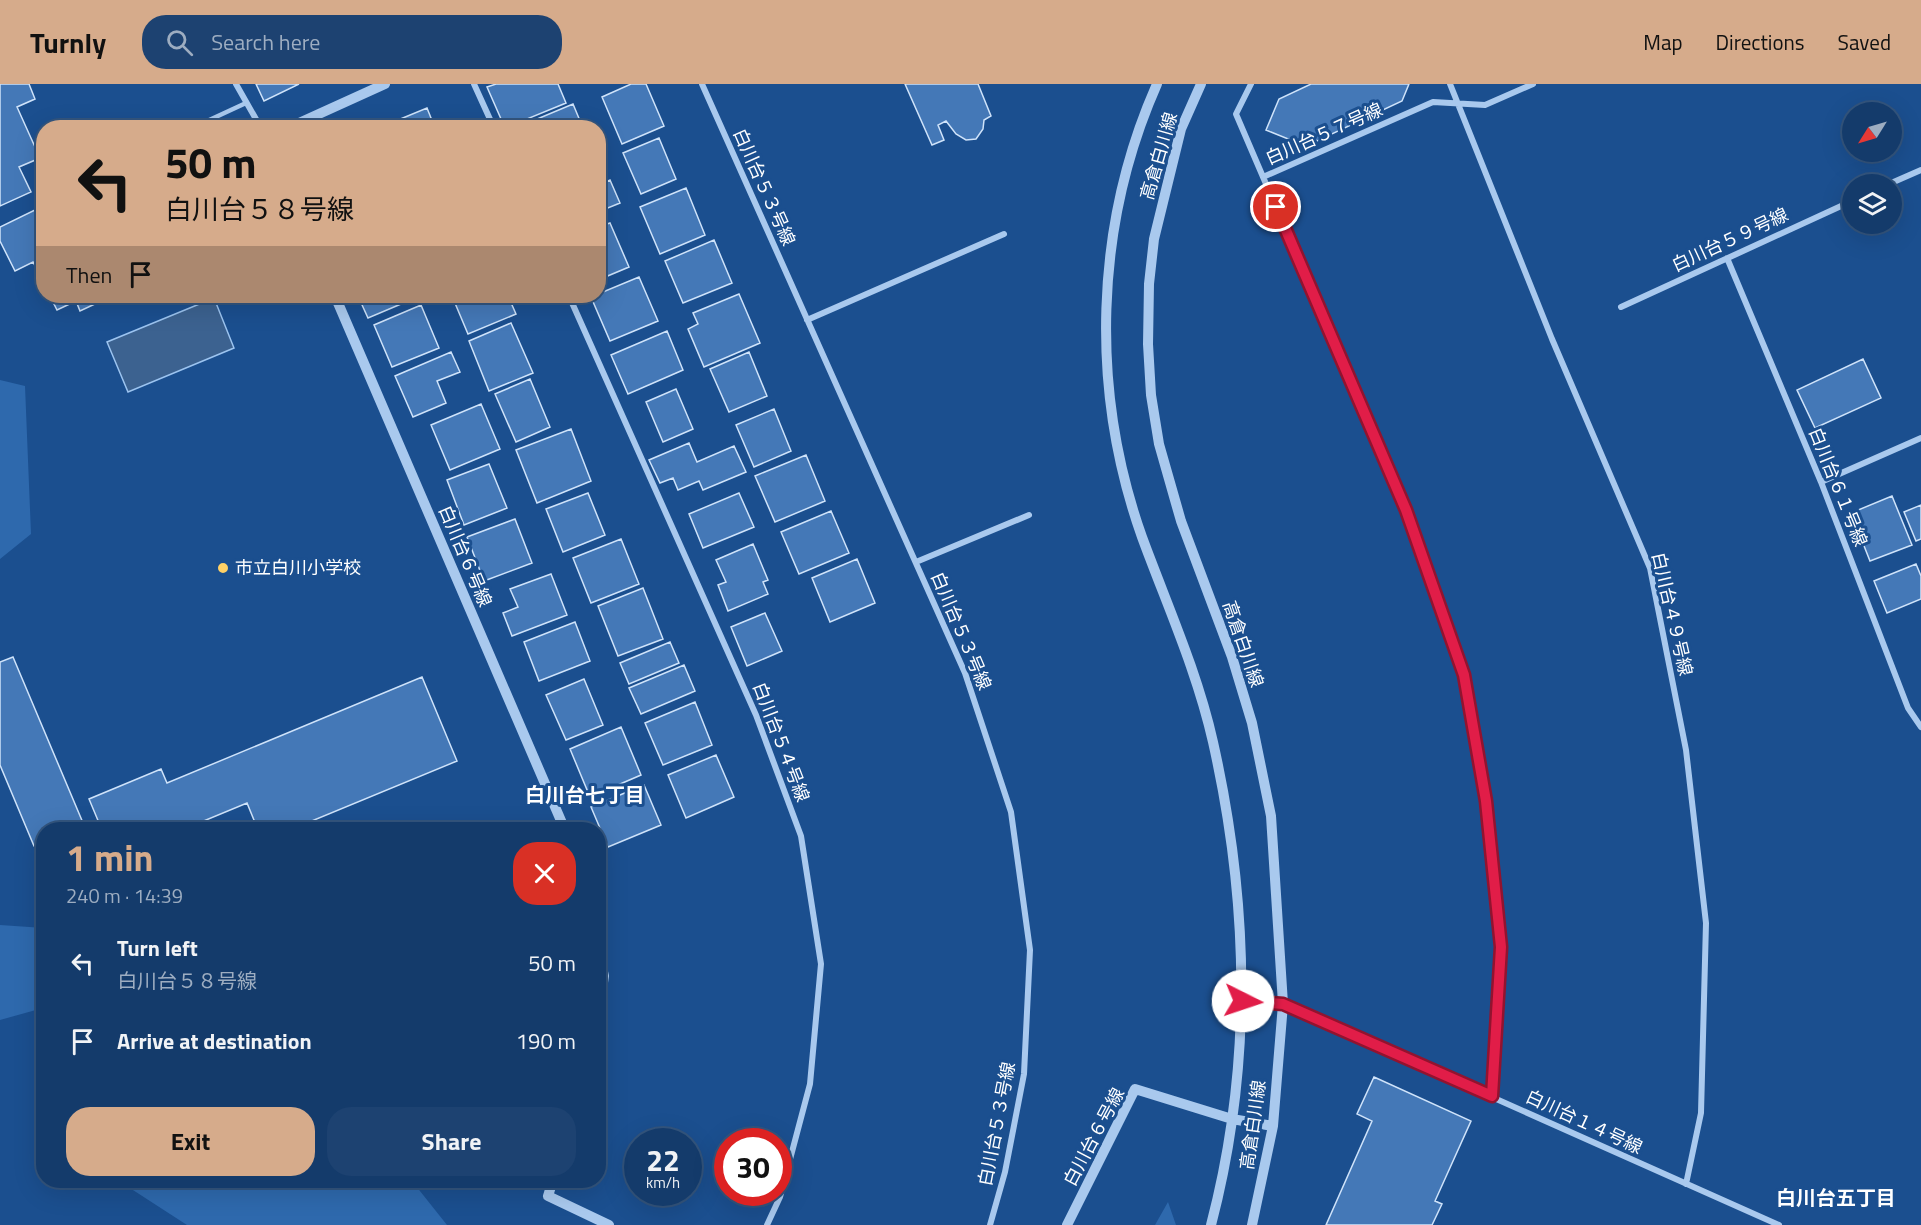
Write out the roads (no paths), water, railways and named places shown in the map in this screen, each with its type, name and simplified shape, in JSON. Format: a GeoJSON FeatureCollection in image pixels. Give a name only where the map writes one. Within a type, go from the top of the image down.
{"type":"FeatureCollection","features":[{"type":"Feature","properties":{"kind":"street"},"geometry":{"type":"LineString","coordinates":[[236,84],[256,120]]}},
{"type":"Feature","properties":{"kind":"street"},"geometry":{"type":"LineString","coordinates":[[306,120],[385,84]]}},
{"type":"Feature","properties":{"kind":"street"},"geometry":{"type":"LineString","coordinates":[[474,84],[490,120]]}},
{"type":"Feature","properties":{"kind":"street","name":"白川台５３号線"},"geometry":{"type":"LineString","coordinates":[[702,84],[966,673],[1011,812],[1030,950],[1024,1074],[1005,1172],[990,1225]]}},
{"type":"Feature","properties":{"kind":"street","name":"高倉白川線"},"geometry":{"type":"LineString","coordinates":[[1157,84],[1144,113],[1113,226],[1108,276],[1108,388],[1118,454],[1138,523],[1196,678],[1213,740],[1230,826],[1241,935],[1243,1001],[1232,1119],[1211,1225]]}},
{"type":"Feature","properties":{"kind":"street","name":"高倉白川線"},"geometry":{"type":"LineString","coordinates":[[1201,84],[1181,129],[1154,239],[1149,284],[1148,344],[1151,395],[1159,444],[1181,521],[1232,657],[1252,723],[1271,816],[1283,1004],[1273,1126],[1252,1225]]}},
{"type":"Feature","properties":{"kind":"street"},"geometry":{"type":"LineString","coordinates":[[1251,84],[1236,114],[1406,510],[1464,675],[1486,801],[1501,947],[1492,1096]]}},
{"type":"Feature","properties":{"kind":"street","name":"白川台４９号線"},"geometry":{"type":"LineString","coordinates":[[1450,84],[1552,339],[1650,568],[1686,750],[1706,923],[1701,1113],[1686,1184]]}},
{"type":"Feature","properties":{"kind":"street","name":"白川台５７号線"},"geometry":{"type":"LineString","coordinates":[[1263,177],[1433,102],[1485,105],[1533,84]]}},
{"type":"Feature","properties":{"kind":"street"},"geometry":{"type":"LineString","coordinates":[[1902,178],[1921,170]]}},
{"type":"Feature","properties":{"kind":"street","name":"白川台５９号線"},"geometry":{"type":"LineString","coordinates":[[1621,307],[1842,206]]}},
{"type":"Feature","properties":{"kind":"street"},"geometry":{"type":"LineString","coordinates":[[807,320],[1004,234]]}},
{"type":"Feature","properties":{"kind":"street","name":"白川台６１号線"},"geometry":{"type":"LineString","coordinates":[[1727,258],[1821,482],[1908,708],[1921,727]]}},
{"type":"Feature","properties":{"kind":"street","name":"白川台６号線"},"geometry":{"type":"LineString","coordinates":[[338,303],[562,822]]}},
{"type":"Feature","properties":{"kind":"street","name":"白川台５４号線"},"geometry":{"type":"LineString","coordinates":[[572,303],[756,714],[801,836],[821,964],[810,1084],[780,1197],[767,1225]]}},
{"type":"Feature","properties":{"kind":"street"},"geometry":{"type":"LineString","coordinates":[[1821,482],[1921,438]]}},
{"type":"Feature","properties":{"kind":"street"},"geometry":{"type":"LineString","coordinates":[[916,562],[1029,515]]}},
{"type":"Feature","properties":{"kind":"street","name":"白川台１４号線"},"geometry":{"type":"LineString","coordinates":[[1243,1001],[1283,1004],[1779,1225]]}},
{"type":"Feature","properties":{"kind":"street","name":"白川台６号線"},"geometry":{"type":"LineString","coordinates":[[1067,1225],[1136,1089],[1232,1119]]}},
{"type":"Feature","properties":{"kind":"street"},"geometry":{"type":"LineString","coordinates":[[1232,1119],[1273,1126]]}},
{"type":"Feature","properties":{"kind":"street"},"geometry":{"type":"LineString","coordinates":[[550,1188],[548,1196],[609,1225]]}},
{"type":"Feature","properties":{"kind":"lane"},"geometry":{"type":"LineString","coordinates":[[209,120],[246,103]]}},
{"type":"Feature","properties":{"kind":"place","name":"市立白川小学校"},"geometry":{"type":"Point","coordinates":[223,568]}},
{"type":"Feature","properties":{"kind":"district","name":"白川台七丁目"},"geometry":{"type":"Point","coordinates":[585,795]}},
{"type":"Feature","properties":{"kind":"district","name":"白川台五丁目"},"geometry":{"type":"Point","coordinates":[1836,1198]}}]}
